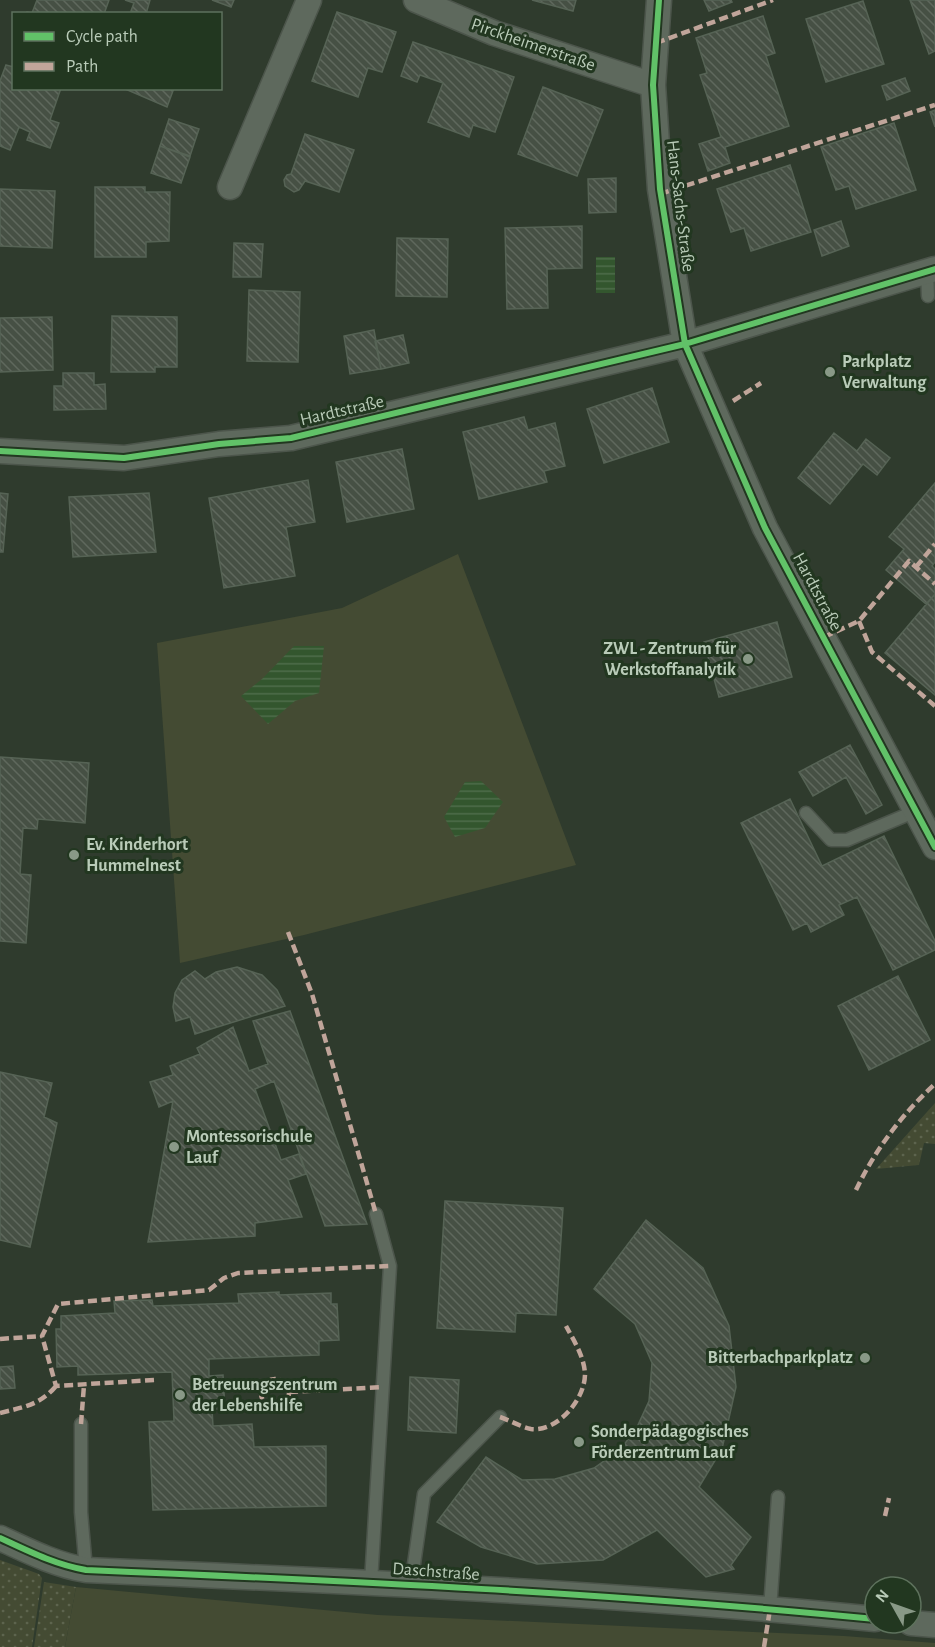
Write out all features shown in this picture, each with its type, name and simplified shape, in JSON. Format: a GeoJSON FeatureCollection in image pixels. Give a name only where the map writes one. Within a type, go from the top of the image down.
{"type":"FeatureCollection","features":[{"type":"Feature","properties":{"kind":"street"},"geometry":{"type":"LineString","coordinates":[[230,187],[309,0]]}},
{"type":"Feature","properties":{"kind":"street","name":"Pirckheimerstraße"},"geometry":{"type":"LineString","coordinates":[[416,0],[494,33],[653,85]]}},
{"type":"Feature","properties":{"kind":"street","name":"Hans-Sachs-Straße"},"geometry":{"type":"LineString","coordinates":[[658,0],[653,85],[660,194],[685,344]]}},
{"type":"Feature","properties":{"kind":"street","name":"Hardtstraße"},"geometry":{"type":"LineString","coordinates":[[0,451],[124,458],[219,444],[291,438],[685,344],[931,270]]}},
{"type":"Feature","properties":{"kind":"street","name":"Hardtstraße"},"geometry":{"type":"LineString","coordinates":[[685,344],[765,528],[935,847]]}},
{"type":"Feature","properties":{"kind":"street","name":"Daschstraße"},"geometry":{"type":"LineString","coordinates":[[0,1539],[52,1561],[86,1570],[371,1582],[770,1609],[863,1618]]}},
{"type":"Feature","properties":{"kind":"lane"},"geometry":{"type":"LineString","coordinates":[[928,296],[931,270]]}},
{"type":"Feature","properties":{"kind":"lane"},"geometry":{"type":"LineString","coordinates":[[806,813],[831,840],[847,840],[916,811]]}},
{"type":"Feature","properties":{"kind":"lane"},"geometry":{"type":"LineString","coordinates":[[371,1582],[390,1266],[376,1214]]}},
{"type":"Feature","properties":{"kind":"lane"},"geometry":{"type":"LineString","coordinates":[[411,1585],[424,1494],[500,1417]]}},
{"type":"Feature","properties":{"kind":"lane"},"geometry":{"type":"LineString","coordinates":[[81,1424],[81,1512],[86,1570]]}},
{"type":"Feature","properties":{"kind":"lane"},"geometry":{"type":"LineString","coordinates":[[770,1609],[778,1497]]}},
{"type":"Feature","properties":{"kind":"shaded area"},"geometry":{"type":"Polygon","coordinates":[[[596,257],[615,257],[615,293],[596,293],[596,257]]]}},
{"type":"Feature","properties":{"kind":"shaded area"},"geometry":{"type":"Polygon","coordinates":[[[458,554],[576,865],[304,935],[180,963],[157,643],[342,608],[458,554]]]}},
{"type":"Feature","properties":{"kind":"shaded area"},"geometry":{"type":"Polygon","coordinates":[[[294,646],[324,646],[319,693],[295,701],[268,724],[241,696],[262,679],[294,646]]]}},
{"type":"Feature","properties":{"kind":"shaded area"},"geometry":{"type":"Polygon","coordinates":[[[481,781],[503,802],[485,828],[455,837],[444,817],[465,782],[481,781]]]}},
{"type":"Feature","properties":{"kind":"shaded area"},"geometry":{"type":"Polygon","coordinates":[[[935,1103],[935,1144],[924,1143],[919,1165],[876,1169],[935,1103]]]}},
{"type":"Feature","properties":{"kind":"shaded area"},"geometry":{"type":"Polygon","coordinates":[[[0,1560],[39,1574],[42,1578],[32,1647],[0,1647],[0,1560]]]}},
{"type":"Feature","properties":{"kind":"shaded area"},"geometry":{"type":"Polygon","coordinates":[[[44,1582],[76,1587],[65,1647],[34,1647],[44,1582]]]}},
{"type":"Feature","properties":{"kind":"shaded area"},"geometry":{"type":"Polygon","coordinates":[[[76,1587],[378,1615],[844,1636],[935,1643],[935,1647],[65,1647],[76,1587]]]}},
{"type":"Feature","properties":{"kind":"building"},"geometry":{"type":"Polygon","coordinates":[[[37,0],[109,0],[105,12],[32,12],[37,0]]]}},
{"type":"Feature","properties":{"kind":"building"},"geometry":{"type":"Polygon","coordinates":[[[125,0],[150,0],[147,12],[131,11],[134,3],[125,0]]]}},
{"type":"Feature","properties":{"kind":"building"},"geometry":{"type":"Polygon","coordinates":[[[212,0],[234,0],[231,7],[212,0]]]}},
{"type":"Feature","properties":{"kind":"building"},"geometry":{"type":"Polygon","coordinates":[[[532,0],[576,0],[573,11],[532,0]]]}},
{"type":"Feature","properties":{"kind":"building"},"geometry":{"type":"Polygon","coordinates":[[[704,0],[731,0],[732,2],[709,11],[704,0]]]}},
{"type":"Feature","properties":{"kind":"building"},"geometry":{"type":"Polygon","coordinates":[[[910,0],[935,0],[935,51],[929,54],[910,0]]]}},
{"type":"Feature","properties":{"kind":"building"},"geometry":{"type":"Polygon","coordinates":[[[863,1],[884,64],[826,82],[806,19],[863,1]]]}},
{"type":"Feature","properties":{"kind":"building"},"geometry":{"type":"Polygon","coordinates":[[[337,12],[396,32],[382,72],[368,68],[358,97],[312,81],[337,12]]]}},
{"type":"Feature","properties":{"kind":"building"},"geometry":{"type":"Polygon","coordinates":[[[763,16],[775,53],[766,56],[789,126],[725,147],[730,163],[708,171],[699,144],[721,137],[700,75],[707,73],[696,38],[763,16]]]}},
{"type":"Feature","properties":{"kind":"building"},"geometry":{"type":"Polygon","coordinates":[[[413,42],[514,77],[495,132],[473,125],[469,137],[428,122],[443,83],[420,75],[417,82],[401,76],[413,42]]]}},
{"type":"Feature","properties":{"kind":"building"},"geometry":{"type":"Polygon","coordinates":[[[6,65],[12,66],[12,90],[60,90],[50,120],[59,123],[50,148],[27,140],[30,132],[19,127],[10,150],[0,146],[0,81],[6,65]]]}},
{"type":"Feature","properties":{"kind":"building"},"geometry":{"type":"Polygon","coordinates":[[[905,78],[910,91],[887,100],[882,86],[905,78]]]}},
{"type":"Feature","properties":{"kind":"building"},"geometry":{"type":"Polygon","coordinates":[[[543,87],[603,110],[577,176],[518,154],[543,87]]]}},
{"type":"Feature","properties":{"kind":"building"},"geometry":{"type":"Polygon","coordinates":[[[128,90],[173,90],[167,107],[128,90]]]}},
{"type":"Feature","properties":{"kind":"building"},"geometry":{"type":"Polygon","coordinates":[[[935,110],[935,127],[930,112],[935,110]]]}},
{"type":"Feature","properties":{"kind":"building"},"geometry":{"type":"Polygon","coordinates":[[[169,119],[199,129],[190,156],[160,146],[169,119]]]}},
{"type":"Feature","properties":{"kind":"building"},"geometry":{"type":"Polygon","coordinates":[[[894,123],[916,190],[856,209],[849,186],[836,190],[821,147],[894,123]]]}},
{"type":"Feature","properties":{"kind":"building"},"geometry":{"type":"Polygon","coordinates":[[[305,134],[354,150],[339,192],[305,181],[299,190],[294,192],[285,186],[284,180],[287,175],[291,174],[305,134]]]}},
{"type":"Feature","properties":{"kind":"building"},"geometry":{"type":"Polygon","coordinates":[[[160,146],[190,157],[181,183],[151,173],[160,146]]]}},
{"type":"Feature","properties":{"kind":"building"},"geometry":{"type":"Polygon","coordinates":[[[790,165],[811,232],[751,251],[744,228],[731,232],[717,189],[790,165]]]}},
{"type":"Feature","properties":{"kind":"building"},"geometry":{"type":"Polygon","coordinates":[[[616,178],[616,212],[589,213],[588,179],[616,178]]]}},
{"type":"Feature","properties":{"kind":"building"},"geometry":{"type":"Polygon","coordinates":[[[95,187],[145,187],[145,192],[170,192],[169,241],[146,242],[146,257],[95,257],[95,187]]]}},
{"type":"Feature","properties":{"kind":"building"},"geometry":{"type":"Polygon","coordinates":[[[0,189],[55,191],[52,248],[0,246],[0,189]]]}},
{"type":"Feature","properties":{"kind":"building"},"geometry":{"type":"Polygon","coordinates":[[[841,221],[849,246],[822,256],[814,230],[841,221]]]}},
{"type":"Feature","properties":{"kind":"building"},"geometry":{"type":"Polygon","coordinates":[[[582,226],[582,268],[547,269],[548,308],[507,309],[505,228],[582,226]]]}},
{"type":"Feature","properties":{"kind":"building"},"geometry":{"type":"Polygon","coordinates":[[[397,238],[448,239],[447,297],[396,296],[397,238]]]}},
{"type":"Feature","properties":{"kind":"building"},"geometry":{"type":"Polygon","coordinates":[[[234,243],[263,244],[261,277],[233,277],[234,243]]]}},
{"type":"Feature","properties":{"kind":"building"},"geometry":{"type":"Polygon","coordinates":[[[249,290],[300,292],[298,362],[247,361],[249,290]]]}},
{"type":"Feature","properties":{"kind":"building"},"geometry":{"type":"Polygon","coordinates":[[[112,316],[177,317],[177,367],[155,367],[155,372],[111,372],[112,316]]]}},
{"type":"Feature","properties":{"kind":"building"},"geometry":{"type":"Polygon","coordinates":[[[52,317],[53,370],[0,372],[0,318],[52,317]]]}},
{"type":"Feature","properties":{"kind":"building"},"geometry":{"type":"Polygon","coordinates":[[[374,330],[381,369],[350,374],[344,336],[374,330]]]}},
{"type":"Feature","properties":{"kind":"building"},"geometry":{"type":"Polygon","coordinates":[[[403,335],[409,363],[381,369],[375,341],[403,335]]]}},
{"type":"Feature","properties":{"kind":"building"},"geometry":{"type":"Polygon","coordinates":[[[63,373],[94,373],[94,385],[105,384],[106,409],[54,410],[54,386],[63,386],[63,373]]]}},
{"type":"Feature","properties":{"kind":"building"},"geometry":{"type":"Polygon","coordinates":[[[652,388],[669,442],[604,463],[587,409],[652,388]]]}},
{"type":"Feature","properties":{"kind":"building"},"geometry":{"type":"Polygon","coordinates":[[[524,417],[528,430],[555,423],[565,466],[544,471],[547,482],[479,499],[463,432],[524,417]]]}},
{"type":"Feature","properties":{"kind":"building"},"geometry":{"type":"Polygon","coordinates":[[[834,433],[857,451],[866,439],[890,458],[877,475],[863,464],[830,504],[798,478],[834,433]]]}},
{"type":"Feature","properties":{"kind":"building"},"geometry":{"type":"Polygon","coordinates":[[[402,449],[414,509],[347,522],[336,462],[402,449]]]}},
{"type":"Feature","properties":{"kind":"building"},"geometry":{"type":"Polygon","coordinates":[[[308,480],[315,522],[286,527],[295,576],[224,588],[209,498],[308,480]]]}},
{"type":"Feature","properties":{"kind":"building"},"geometry":{"type":"Polygon","coordinates":[[[935,483],[935,562],[932,566],[935,569],[935,594],[926,604],[886,570],[904,549],[889,537],[935,483]]]}},
{"type":"Feature","properties":{"kind":"building"},"geometry":{"type":"Polygon","coordinates":[[[0,493],[8,494],[3,552],[0,552],[0,493]]]}},
{"type":"Feature","properties":{"kind":"building"},"geometry":{"type":"Polygon","coordinates":[[[149,493],[156,552],[73,557],[69,497],[149,493]]]}},
{"type":"Feature","properties":{"kind":"building"},"geometry":{"type":"Polygon","coordinates":[[[935,594],[935,695],[885,653],[935,594]]]}},
{"type":"Feature","properties":{"kind":"building","name":"ZWL - Zentrum für Werkstoffanalytik"},"geometry":{"type":"Polygon","coordinates":[[[777,622],[792,677],[719,697],[704,642],[777,622]]]}},
{"type":"Feature","properties":{"kind":"building"},"geometry":{"type":"Polygon","coordinates":[[[850,745],[882,805],[866,814],[846,777],[813,796],[799,772],[850,745]]]}},
{"type":"Feature","properties":{"kind":"building"},"geometry":{"type":"Polygon","coordinates":[[[0,757],[89,763],[85,823],[38,819],[37,829],[23,828],[20,874],[31,875],[26,943],[0,941],[0,757]]]}},
{"type":"Feature","properties":{"kind":"building"},"geometry":{"type":"Polygon","coordinates":[[[790,799],[822,866],[884,836],[935,941],[935,950],[893,970],[857,897],[839,905],[844,915],[811,932],[807,923],[793,930],[741,823],[790,799]]]}},
{"type":"Feature","properties":{"kind":"building"},"geometry":{"type":"Polygon","coordinates":[[[237,967],[262,975],[277,990],[285,1006],[195,1034],[190,1017],[176,1021],[173,1007],[175,993],[182,980],[195,971],[205,979],[216,972],[237,967]]]}},
{"type":"Feature","properties":{"kind":"building"},"geometry":{"type":"Polygon","coordinates":[[[898,976],[930,1040],[869,1070],[838,1006],[898,976]]]}},
{"type":"Feature","properties":{"kind":"building"},"geometry":{"type":"Polygon","coordinates":[[[290,1011],[367,1224],[325,1226],[274,1081],[255,1089],[281,1160],[299,1154],[306,1174],[288,1180],[302,1217],[255,1223],[255,1236],[148,1242],[173,1101],[159,1107],[150,1082],[173,1075],[170,1066],[200,1054],[197,1048],[233,1027],[249,1071],[268,1064],[253,1021],[290,1011]]]}},
{"type":"Feature","properties":{"kind":"building"},"geometry":{"type":"Polygon","coordinates":[[[0,1072],[52,1083],[44,1117],[57,1123],[30,1247],[0,1240],[0,1072]]]}},
{"type":"Feature","properties":{"kind":"building"},"geometry":{"type":"Polygon","coordinates":[[[445,1201],[563,1208],[556,1315],[516,1313],[515,1332],[437,1328],[445,1201]]]}},
{"type":"Feature","properties":{"kind":"building"},"geometry":{"type":"Polygon","coordinates":[[[646,1220],[703,1268],[729,1326],[736,1387],[722,1449],[699,1487],[751,1537],[731,1565],[734,1569],[706,1577],[657,1530],[603,1560],[537,1564],[481,1547],[437,1522],[486,1457],[522,1480],[555,1479],[594,1468],[621,1449],[637,1427],[649,1401],[652,1363],[635,1324],[594,1289],[646,1220]]]}},
{"type":"Feature","properties":{"kind":"building"},"geometry":{"type":"Polygon","coordinates":[[[279,1292],[279,1295],[331,1293],[331,1304],[337,1304],[339,1340],[319,1341],[319,1355],[209,1359],[209,1376],[223,1375],[225,1409],[212,1409],[213,1426],[252,1424],[254,1447],[326,1446],[326,1506],[153,1510],[149,1422],[174,1421],[172,1372],[78,1375],[78,1366],[57,1367],[56,1329],[61,1329],[61,1316],[115,1313],[114,1301],[152,1300],[153,1306],[239,1303],[238,1294],[279,1292]]]}},
{"type":"Feature","properties":{"kind":"building"},"geometry":{"type":"Polygon","coordinates":[[[13,1366],[15,1388],[0,1389],[0,1367],[13,1366]]]}},
{"type":"Feature","properties":{"kind":"building"},"geometry":{"type":"Polygon","coordinates":[[[410,1377],[459,1380],[456,1433],[408,1430],[410,1377]]]}},
{"type":"Feature","properties":{"kind":"marked path"},"geometry":{"type":"LineString","coordinates":[[656,43],[773,0]]}},
{"type":"Feature","properties":{"kind":"marked path"},"geometry":{"type":"LineString","coordinates":[[660,194],[935,105]]}},
{"type":"Feature","properties":{"kind":"marked path"},"geometry":{"type":"LineString","coordinates":[[733,401],[761,383]]}},
{"type":"Feature","properties":{"kind":"marked path"},"geometry":{"type":"LineString","coordinates":[[916,567],[935,544]]}},
{"type":"Feature","properties":{"kind":"marked path"},"geometry":{"type":"LineString","coordinates":[[824,637],[859,621],[909,561],[935,584]]}},
{"type":"Feature","properties":{"kind":"marked path"},"geometry":{"type":"LineString","coordinates":[[859,621],[872,652],[935,706]]}},
{"type":"Feature","properties":{"kind":"marked path"},"geometry":{"type":"LineString","coordinates":[[288,932],[312,994],[376,1214]]}},
{"type":"Feature","properties":{"kind":"marked path"},"geometry":{"type":"LineString","coordinates":[[856,1190],[890,1133],[935,1084]]}},
{"type":"Feature","properties":{"kind":"marked path"},"geometry":{"type":"LineString","coordinates":[[154,1380],[56,1386],[42,1336],[58,1304],[209,1290],[224,1278],[238,1273],[390,1266]]}},
{"type":"Feature","properties":{"kind":"marked path"},"geometry":{"type":"LineString","coordinates":[[500,1417],[527,1428],[541,1429],[560,1420],[575,1404],[584,1384],[585,1374],[581,1355],[566,1326]]}},
{"type":"Feature","properties":{"kind":"marked path"},"geometry":{"type":"LineString","coordinates":[[0,1339],[42,1336]]}},
{"type":"Feature","properties":{"kind":"marked path"},"geometry":{"type":"LineString","coordinates":[[275,1379],[285,1383],[289,1393],[285,1403],[275,1407],[265,1403],[261,1393],[265,1383],[275,1379]]}},
{"type":"Feature","properties":{"kind":"marked path"},"geometry":{"type":"LineString","coordinates":[[81,1424],[84,1385]]}},
{"type":"Feature","properties":{"kind":"marked path"},"geometry":{"type":"LineString","coordinates":[[0,1413],[38,1401],[56,1386]]}},
{"type":"Feature","properties":{"kind":"marked path"},"geometry":{"type":"LineString","coordinates":[[289,1392],[383,1387]]}},
{"type":"Feature","properties":{"kind":"marked path"},"geometry":{"type":"LineString","coordinates":[[885,1516],[889,1498]]}},
{"type":"Feature","properties":{"kind":"marked path"},"geometry":{"type":"LineString","coordinates":[[764,1647],[770,1609]]}},
{"type":"Feature","properties":{"kind":"cycle path"},"geometry":{"type":"LineString","coordinates":[[659,0],[653,85],[660,189],[685,344],[765,528],[935,847]]}},
{"type":"Feature","properties":{"kind":"cycle path"},"geometry":{"type":"LineString","coordinates":[[0,451],[124,458],[219,444],[291,438],[685,344],[935,269]]}},
{"type":"Feature","properties":{"kind":"cycle path"},"geometry":{"type":"LineString","coordinates":[[0,1538],[53,1561],[86,1570],[382,1583],[580,1595],[863,1618]]}},
{"type":"Feature","properties":{"kind":"place","name":"Parkplatz Verwaltung"},"geometry":{"type":"Point","coordinates":[830,372]}},
{"type":"Feature","properties":{"kind":"place","name":"ZWL - Zentrum für Werkstoffanalytik"},"geometry":{"type":"Point","coordinates":[748,659]}},
{"type":"Feature","properties":{"kind":"place","name":"Ev. Kinderhort Hummelnest"},"geometry":{"type":"Point","coordinates":[74,855]}},
{"type":"Feature","properties":{"kind":"place","name":"Montessorischule Lauf"},"geometry":{"type":"Point","coordinates":[174,1147]}},
{"type":"Feature","properties":{"kind":"place","name":"Bitterbachparkplatz"},"geometry":{"type":"Point","coordinates":[865,1358]}},
{"type":"Feature","properties":{"kind":"place","name":"Betreuungszentrum der Lebenshilfe"},"geometry":{"type":"Point","coordinates":[180,1395]}},
{"type":"Feature","properties":{"kind":"place","name":"Sonderpädagogisches Förderzentrum Lauf"},"geometry":{"type":"Point","coordinates":[579,1442]}}]}
